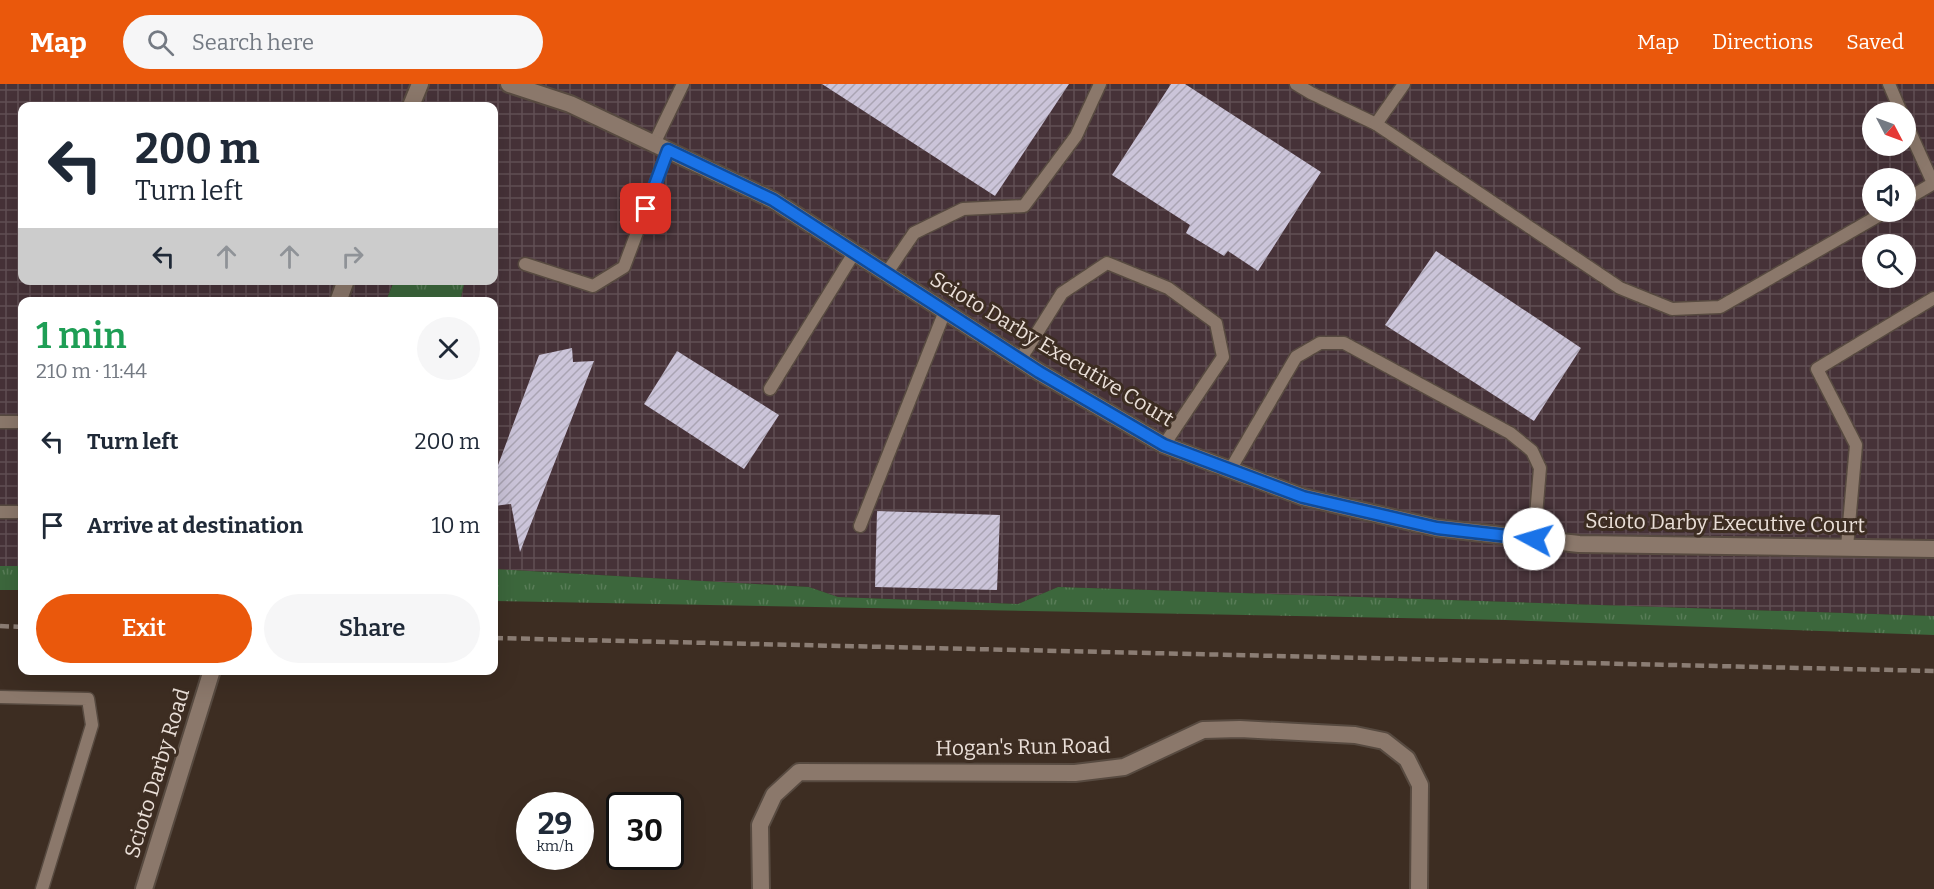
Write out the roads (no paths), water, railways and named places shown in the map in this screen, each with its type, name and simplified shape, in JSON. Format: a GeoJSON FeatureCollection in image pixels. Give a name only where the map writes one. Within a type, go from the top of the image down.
{"type":"FeatureCollection","features":[{"type":"Feature","properties":{"kind":"street"},"geometry":{"type":"LineString","coordinates":[[413,102],[420,84]]}},
{"type":"Feature","properties":{"kind":"street","name":"Scioto Darby Executive Court"},"geometry":{"type":"LineString","coordinates":[[509,84],[570,104],[773,200],[1020,360],[1164,445],[1303,497],[1437,528],[1580,544],[1934,549]]}},
{"type":"Feature","properties":{"kind":"street","name":"Scioto Darby Road"},"geometry":{"type":"LineString","coordinates":[[144,889],[210,675]]}},
{"type":"Feature","properties":{"kind":"street","name":"Hogan's Run Road"},"geometry":{"type":"LineString","coordinates":[[761,889],[760,825],[774,795],[799,772],[1075,773],[1124,767],[1203,730],[1240,729],[1355,735],[1384,741],[1407,759],[1420,785],[1419,889]]}},
{"type":"Feature","properties":{"kind":"lane"},"geometry":{"type":"LineString","coordinates":[[525,264],[593,286],[624,267],[661,147],[684,84]]}},
{"type":"Feature","properties":{"kind":"lane"},"geometry":{"type":"LineString","coordinates":[[886,274],[914,233],[963,208],[1024,206],[1076,136],[1100,84]]}},
{"type":"Feature","properties":{"kind":"lane"},"geometry":{"type":"LineString","coordinates":[[1296,84],[1376,124],[1620,288],[1672,309],[1720,307],[1868,222]]}},
{"type":"Feature","properties":{"kind":"lane"},"geometry":{"type":"LineString","coordinates":[[1376,124],[1404,84]]}},
{"type":"Feature","properties":{"kind":"lane"},"geometry":{"type":"LineString","coordinates":[[1889,84],[1897,102]]}},
{"type":"Feature","properties":{"kind":"lane"},"geometry":{"type":"LineString","coordinates":[[1916,145],[1934,183],[1916,194]]}},
{"type":"Feature","properties":{"kind":"lane"},"geometry":{"type":"LineString","coordinates":[[770,389],[854,252]]}},
{"type":"Feature","properties":{"kind":"lane"},"geometry":{"type":"LineString","coordinates":[[1020,360],[1062,293],[1107,264],[1168,288],[1216,322],[1223,357],[1164,445]]}},
{"type":"Feature","properties":{"kind":"lane"},"geometry":{"type":"LineString","coordinates":[[1847,547],[1856,445],[1816,369],[1934,297]]}},
{"type":"Feature","properties":{"kind":"lane"},"geometry":{"type":"LineString","coordinates":[[860,526],[945,311]]}},
{"type":"Feature","properties":{"kind":"lane"},"geometry":{"type":"LineString","coordinates":[[1230,470],[1296,357],[1320,343],[1344,343],[1510,433],[1532,451],[1540,468],[1534,539]]}},
{"type":"Feature","properties":{"kind":"lane"},"geometry":{"type":"LineString","coordinates":[[0,422],[18,422]]}},
{"type":"Feature","properties":{"kind":"lane"},"geometry":{"type":"LineString","coordinates":[[0,512],[18,512]]}},
{"type":"Feature","properties":{"kind":"lane"},"geometry":{"type":"LineString","coordinates":[[0,697],[88,699],[92,725],[42,889]]}},
{"type":"Feature","properties":{"kind":"railway"},"geometry":{"type":"LineString","coordinates":[[0,626],[18,627]]}},
{"type":"Feature","properties":{"kind":"railway"},"geometry":{"type":"LineString","coordinates":[[498,638],[1934,671]]}}]}
